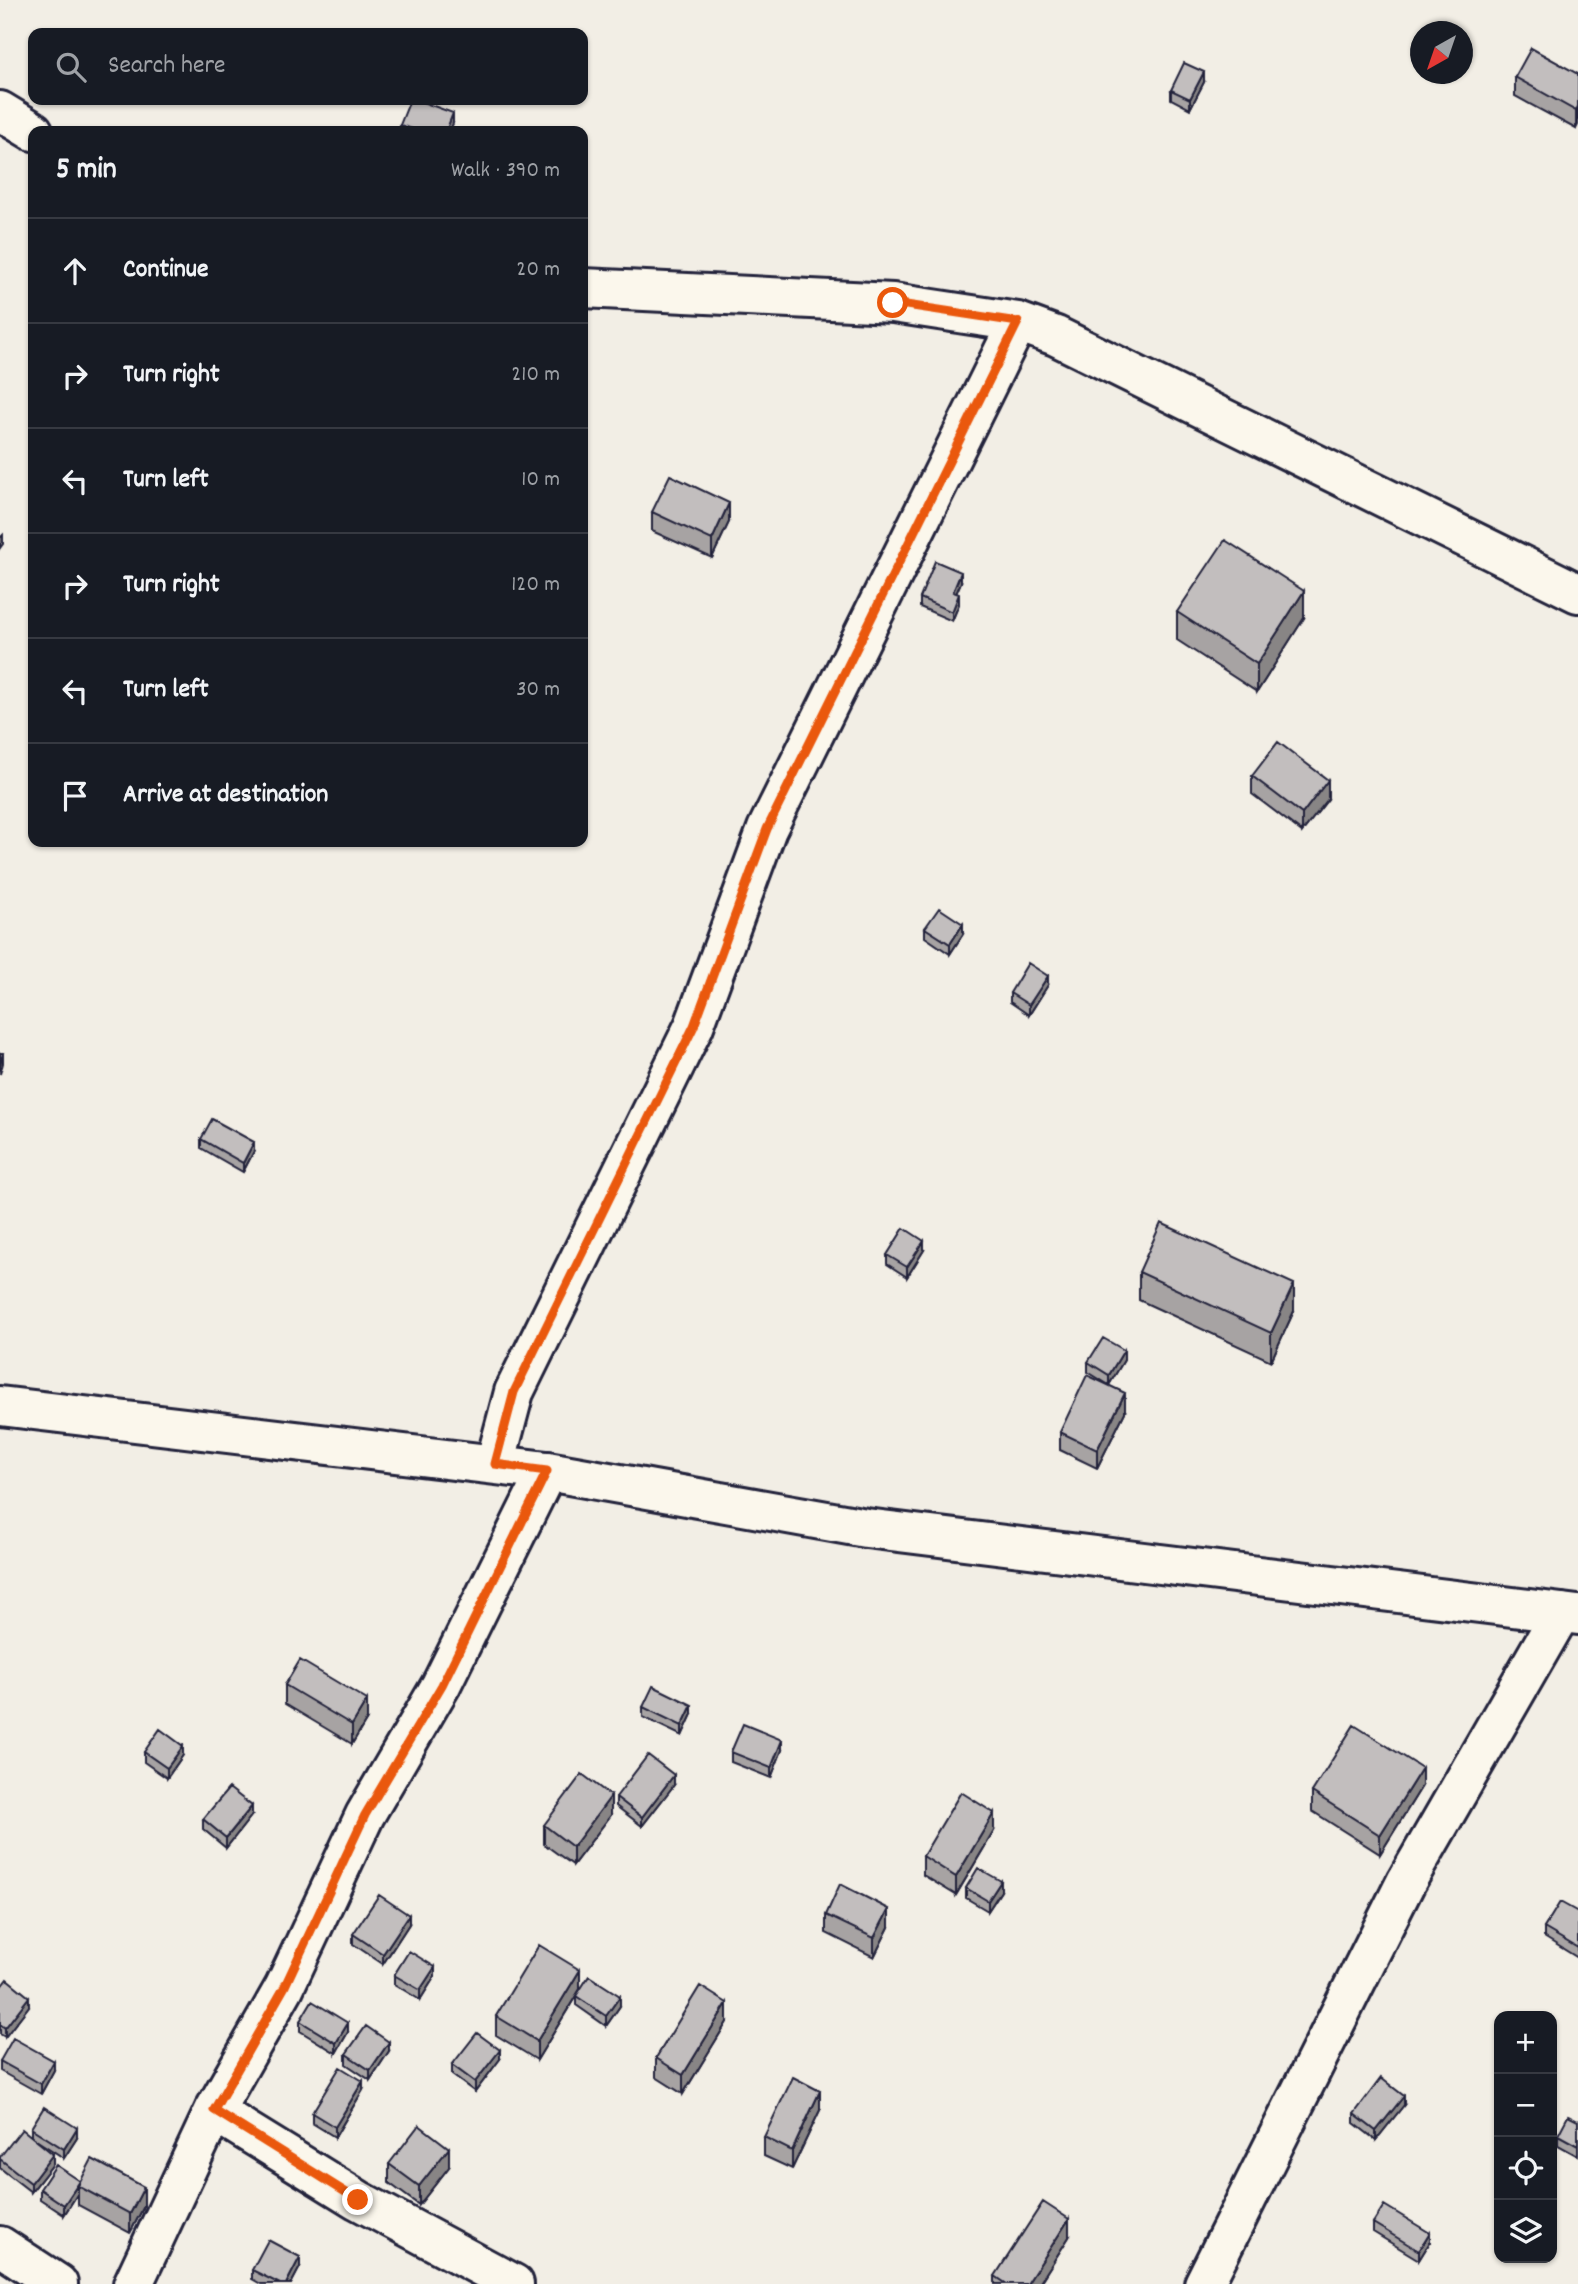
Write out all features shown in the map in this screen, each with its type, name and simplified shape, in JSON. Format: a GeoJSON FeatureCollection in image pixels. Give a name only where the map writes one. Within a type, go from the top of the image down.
{"type":"FeatureCollection","features":[{"type":"Feature","properties":{"kind":"street"},"geometry":{"type":"LineString","coordinates":[[0,111],[28,128]]}},
{"type":"Feature","properties":{"kind":"street"},"geometry":{"type":"LineString","coordinates":[[588,288],[893,303],[1018,322],[1056,336],[1578,593]]}},
{"type":"Feature","properties":{"kind":"street"},"geometry":{"type":"LineString","coordinates":[[495,1464],[514,1392],[694,1026],[767,829],[1018,322]]}},
{"type":"Feature","properties":{"kind":"street"},"geometry":{"type":"LineString","coordinates":[[0,1406],[495,1464],[866,1528],[1569,1614],[1406,1882],[1204,2284]]}},
{"type":"Feature","properties":{"kind":"street"},"geometry":{"type":"LineString","coordinates":[[133,2284],[214,2110],[284,1988],[365,1815],[442,1685],[547,1471]]}},
{"type":"Feature","properties":{"kind":"street"},"geometry":{"type":"LineString","coordinates":[[214,2110],[358,2200],[514,2284]]}},
{"type":"Feature","properties":{"kind":"street"},"geometry":{"type":"LineString","coordinates":[[0,2246],[58,2284]]}},
{"type":"Feature","properties":{"kind":"building"},"geometry":{"type":"Polygon","coordinates":[[[1531,48],[1578,74],[1576,111],[1515,77],[1531,48]]]}},
{"type":"Feature","properties":{"kind":"building"},"geometry":{"type":"Polygon","coordinates":[[[1184,63],[1204,72],[1190,99],[1171,90],[1184,63]]]}},
{"type":"Feature","properties":{"kind":"building"},"geometry":{"type":"Polygon","coordinates":[[[408,105],[431,105],[453,113],[448,126],[400,125],[408,105]]]}},
{"type":"Feature","properties":{"kind":"building"},"geometry":{"type":"Polygon","coordinates":[[[670,475],[729,503],[712,540],[652,512],[670,475]]]}},
{"type":"Feature","properties":{"kind":"building"},"geometry":{"type":"Polygon","coordinates":[[[1225,540],[1304,591],[1257,664],[1177,612],[1225,540]]]}},
{"type":"Feature","properties":{"kind":"building"},"geometry":{"type":"Polygon","coordinates":[[[935,561],[961,572],[953,592],[959,594],[952,612],[920,598],[935,561]]]}},
{"type":"Feature","properties":{"kind":"building"},"geometry":{"type":"Polygon","coordinates":[[[1278,742],[1328,780],[1302,814],[1252,776],[1278,742]]]}},
{"type":"Feature","properties":{"kind":"building"},"geometry":{"type":"Polygon","coordinates":[[[939,908],[963,924],[950,944],[925,928],[939,908]]]}},
{"type":"Feature","properties":{"kind":"building"},"geometry":{"type":"Polygon","coordinates":[[[1028,963],[1048,976],[1029,1005],[1010,993],[1028,963]]]}},
{"type":"Feature","properties":{"kind":"building"},"geometry":{"type":"Polygon","coordinates":[[[212,1119],[254,1142],[243,1163],[201,1139],[212,1119]]]}},
{"type":"Feature","properties":{"kind":"building"},"geometry":{"type":"Polygon","coordinates":[[[1161,1223],[1294,1284],[1271,1333],[1139,1272],[1161,1223]]]}},
{"type":"Feature","properties":{"kind":"building"},"geometry":{"type":"Polygon","coordinates":[[[904,1228],[924,1241],[907,1267],[887,1255],[904,1228]]]}},
{"type":"Feature","properties":{"kind":"building"},"geometry":{"type":"Polygon","coordinates":[[[1103,1338],[1124,1350],[1109,1375],[1088,1362],[1103,1338]]]}},
{"type":"Feature","properties":{"kind":"building"},"geometry":{"type":"Polygon","coordinates":[[[1087,1375],[1125,1393],[1097,1450],[1060,1432],[1087,1375]]]}},
{"type":"Feature","properties":{"kind":"building"},"geometry":{"type":"Polygon","coordinates":[[[300,1660],[367,1700],[352,1725],[285,1685],[300,1660]]]}},
{"type":"Feature","properties":{"kind":"building"},"geometry":{"type":"Polygon","coordinates":[[[653,1686],[692,1705],[682,1726],[643,1707],[653,1686]]]}},
{"type":"Feature","properties":{"kind":"building"},"geometry":{"type":"Polygon","coordinates":[[[743,1724],[782,1740],[771,1768],[731,1752],[743,1724]]]}},
{"type":"Feature","properties":{"kind":"building"},"geometry":{"type":"Polygon","coordinates":[[[1354,1725],[1422,1768],[1380,1835],[1312,1792],[1354,1725]]]}},
{"type":"Feature","properties":{"kind":"building"},"geometry":{"type":"Polygon","coordinates":[[[160,1729],[183,1746],[167,1768],[144,1752],[160,1729]]]}},
{"type":"Feature","properties":{"kind":"building"},"geometry":{"type":"Polygon","coordinates":[[[648,1755],[674,1775],[642,1817],[616,1797],[648,1755]]]}},
{"type":"Feature","properties":{"kind":"building"},"geometry":{"type":"Polygon","coordinates":[[[582,1774],[611,1796],[573,1847],[544,1825],[582,1774]]]}},
{"type":"Feature","properties":{"kind":"building"},"geometry":{"type":"Polygon","coordinates":[[[229,1788],[252,1806],[226,1838],[203,1819],[229,1788]]]}},
{"type":"Feature","properties":{"kind":"building"},"geometry":{"type":"Polygon","coordinates":[[[961,1792],[994,1813],[956,1877],[923,1856],[961,1792]]]}},
{"type":"Feature","properties":{"kind":"building"},"geometry":{"type":"Polygon","coordinates":[[[978,1868],[1001,1881],[988,1901],[966,1888],[978,1868]]]}},
{"type":"Feature","properties":{"kind":"building"},"geometry":{"type":"Polygon","coordinates":[[[840,1884],[889,1909],[874,1938],[826,1915],[840,1884]]]}},
{"type":"Feature","properties":{"kind":"building"},"geometry":{"type":"Polygon","coordinates":[[[379,1895],[409,1915],[383,1954],[353,1934],[379,1895]]]}},
{"type":"Feature","properties":{"kind":"building"},"geometry":{"type":"Polygon","coordinates":[[[1560,1902],[1578,1912],[1578,1948],[1544,1928],[1560,1902]]]}},
{"type":"Feature","properties":{"kind":"building"},"geometry":{"type":"Polygon","coordinates":[[[539,1945],[580,1970],[537,2041],[496,2016],[539,1945]]]}},
{"type":"Feature","properties":{"kind":"building"},"geometry":{"type":"Polygon","coordinates":[[[409,1951],[435,1967],[420,1990],[394,1975],[409,1951]]]}},
{"type":"Feature","properties":{"kind":"building"},"geometry":{"type":"Polygon","coordinates":[[[589,1976],[620,1996],[606,2016],[576,1996],[589,1976]]]}},
{"type":"Feature","properties":{"kind":"building"},"geometry":{"type":"Polygon","coordinates":[[[7,1979],[29,1997],[5,2028],[0,2024],[0,1988],[7,1979]]]}},
{"type":"Feature","properties":{"kind":"building"},"geometry":{"type":"Polygon","coordinates":[[[700,1986],[727,2003],[683,2075],[656,2058],[700,1986]]]}},
{"type":"Feature","properties":{"kind":"building"},"geometry":{"type":"Polygon","coordinates":[[[312,2001],[348,2023],[336,2043],[300,2021],[312,2001]]]}},
{"type":"Feature","properties":{"kind":"building"},"geometry":{"type":"Polygon","coordinates":[[[366,2026],[389,2042],[370,2070],[346,2054],[366,2026]]]}},
{"type":"Feature","properties":{"kind":"building"},"geometry":{"type":"Polygon","coordinates":[[[477,2033],[500,2050],[475,2082],[452,2065],[477,2033]]]}},
{"type":"Feature","properties":{"kind":"building"},"geometry":{"type":"Polygon","coordinates":[[[13,2038],[54,2061],[41,2084],[0,2061],[13,2038]]]}},
{"type":"Feature","properties":{"kind":"building"},"geometry":{"type":"Polygon","coordinates":[[[340,2067],[363,2081],[335,2127],[312,2113],[340,2067]]]}},
{"type":"Feature","properties":{"kind":"building"},"geometry":{"type":"Polygon","coordinates":[[[793,2077],[820,2091],[792,2151],[764,2137],[793,2077]]]}},
{"type":"Feature","properties":{"kind":"building"},"geometry":{"type":"Polygon","coordinates":[[[1381,2078],[1404,2096],[1376,2131],[1354,2114],[1381,2078]]]}},
{"type":"Feature","properties":{"kind":"building"},"geometry":{"type":"Polygon","coordinates":[[[44,2107],[77,2128],[64,2149],[31,2128],[44,2107]]]}},
{"type":"Feature","properties":{"kind":"building"},"geometry":{"type":"Polygon","coordinates":[[[1568,2116],[1578,2121],[1578,2146],[1558,2135],[1568,2116]]]}},
{"type":"Feature","properties":{"kind":"building"},"geometry":{"type":"Polygon","coordinates":[[[419,2125],[449,2148],[419,2186],[389,2164],[419,2125]]]}},
{"type":"Feature","properties":{"kind":"building"},"geometry":{"type":"Polygon","coordinates":[[[22,2129],[53,2154],[31,2183],[0,2159],[22,2129]]]}},
{"type":"Feature","properties":{"kind":"building"},"geometry":{"type":"Polygon","coordinates":[[[92,2159],[144,2187],[130,2214],[78,2186],[92,2159]]]}},
{"type":"Feature","properties":{"kind":"building"},"geometry":{"type":"Polygon","coordinates":[[[56,2165],[80,2181],[64,2205],[40,2189],[56,2165]]]}},
{"type":"Feature","properties":{"kind":"building"},"geometry":{"type":"Polygon","coordinates":[[[1043,2202],[1069,2219],[1027,2284],[1007,2284],[995,2276],[1043,2202]]]}},
{"type":"Feature","properties":{"kind":"building"},"geometry":{"type":"Polygon","coordinates":[[[1384,2205],[1430,2233],[1419,2251],[1373,2223],[1384,2205]]]}},
{"type":"Feature","properties":{"kind":"building"},"geometry":{"type":"Polygon","coordinates":[[[268,2240],[300,2257],[286,2284],[280,2284],[252,2270],[268,2240]]]}},
{"type":"Feature","properties":{"kind":"route"},"geometry":{"type":"LineString","coordinates":[[358,2200],[214,2110],[284,1988],[365,1815],[442,1685],[547,1471],[495,1464],[514,1392],[694,1026],[767,829],[1018,322],[893,303]]}}]}
